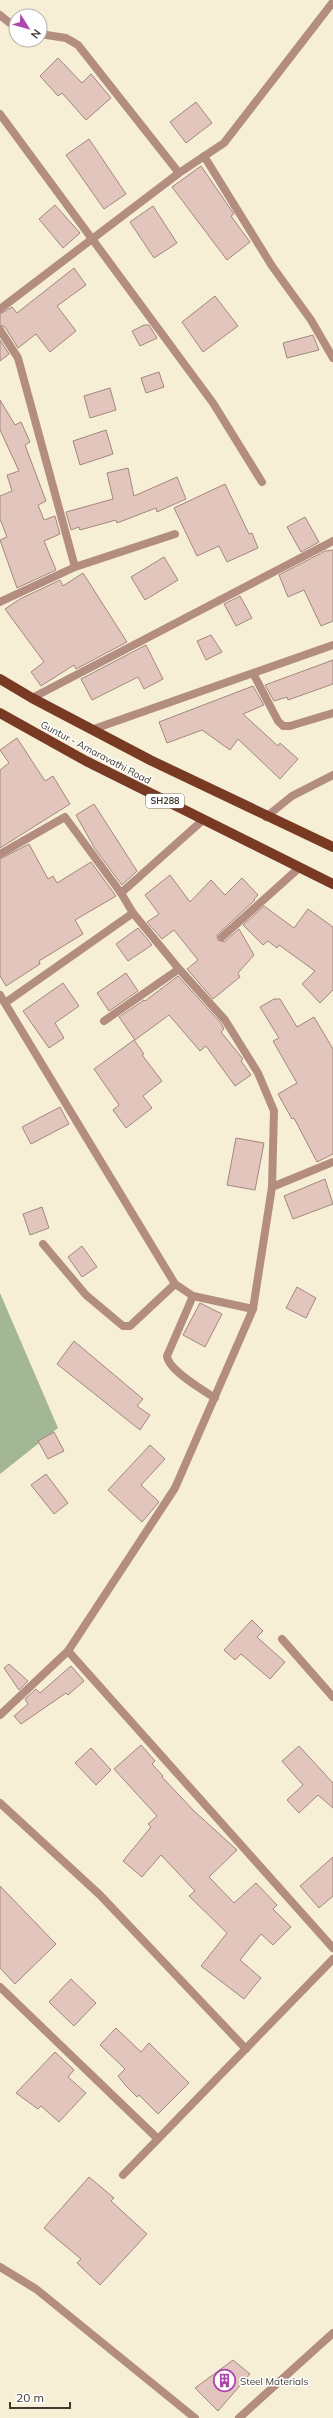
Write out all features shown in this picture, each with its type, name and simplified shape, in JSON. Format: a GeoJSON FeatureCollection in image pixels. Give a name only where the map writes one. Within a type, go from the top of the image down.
{"type":"FeatureCollection","features":[{"type":"Feature","properties":{"kind":"main road","name":"Guntur - Amaravathi Road"},"geometry":{"type":"LineString","coordinates":[[0,679],[91,730],[266,817],[333,847]]}},
{"type":"Feature","properties":{"kind":"main road","name":"Guntur - Amaravathi Road"},"geometry":{"type":"LineString","coordinates":[[0,713],[203,820],[333,884]]}},
{"type":"Feature","properties":{"kind":"street"},"geometry":{"type":"LineString","coordinates":[[0,309],[179,173],[224,143],[333,2]]}},
{"type":"Feature","properties":{"kind":"street"},"geometry":{"type":"LineString","coordinates":[[0,15],[8,22]]}},
{"type":"Feature","properties":{"kind":"street"},"geometry":{"type":"LineString","coordinates":[[48,35],[66,38],[78,45],[179,173]]}},
{"type":"Feature","properties":{"kind":"street"},"geometry":{"type":"LineString","coordinates":[[0,114],[213,403],[262,482]]}},
{"type":"Feature","properties":{"kind":"street"},"geometry":{"type":"LineString","coordinates":[[204,156],[272,266],[311,320],[333,358]]}},
{"type":"Feature","properties":{"kind":"street"},"geometry":{"type":"LineString","coordinates":[[0,330],[18,358],[75,567]]}},
{"type":"Feature","properties":{"kind":"street"},"geometry":{"type":"LineString","coordinates":[[0,602],[75,567],[175,534]]}},
{"type":"Feature","properties":{"kind":"street"},"geometry":{"type":"LineString","coordinates":[[32,698],[333,541]]}},
{"type":"Feature","properties":{"kind":"street"},"geometry":{"type":"LineString","coordinates":[[91,730],[254,675],[333,645]]}},
{"type":"Feature","properties":{"kind":"street"},"geometry":{"type":"LineString","coordinates":[[254,675],[278,721],[283,726],[290,726],[333,712]]}},
{"type":"Feature","properties":{"kind":"street"},"geometry":{"type":"LineString","coordinates":[[266,817],[292,796],[333,775]]}},
{"type":"Feature","properties":{"kind":"street"},"geometry":{"type":"LineString","coordinates":[[0,854],[65,817],[121,893],[133,913],[179,969],[225,1020],[261,1080],[274,1111],[272,1187],[253,1309],[175,1488],[68,1651],[0,1715]]}},
{"type":"Feature","properties":{"kind":"street"},"geometry":{"type":"LineString","coordinates":[[121,893],[203,820]]}},
{"type":"Feature","properties":{"kind":"street"},"geometry":{"type":"LineString","coordinates":[[222,937],[299,868]]}},
{"type":"Feature","properties":{"kind":"street"},"geometry":{"type":"LineString","coordinates":[[5,1003],[133,913]]}},
{"type":"Feature","properties":{"kind":"street"},"geometry":{"type":"LineString","coordinates":[[104,1021],[179,969]]}},
{"type":"Feature","properties":{"kind":"street"},"geometry":{"type":"LineString","coordinates":[[0,995],[175,1284],[184,1293],[193,1296],[253,1309]]}},
{"type":"Feature","properties":{"kind":"street"},"geometry":{"type":"LineString","coordinates":[[272,1187],[333,1162]]}},
{"type":"Feature","properties":{"kind":"street"},"geometry":{"type":"LineString","coordinates":[[43,1244],[86,1295],[123,1326],[130,1326],[175,1284]]}},
{"type":"Feature","properties":{"kind":"street"},"geometry":{"type":"LineString","coordinates":[[193,1296],[167,1356],[167,1360],[173,1368],[215,1398]]}},
{"type":"Feature","properties":{"kind":"street"},"geometry":{"type":"LineString","coordinates":[[282,1639],[333,1697]]}},
{"type":"Feature","properties":{"kind":"street"},"geometry":{"type":"LineString","coordinates":[[68,1651],[333,1948]]}},
{"type":"Feature","properties":{"kind":"street"},"geometry":{"type":"LineString","coordinates":[[0,1803],[100,1895],[246,2048]]}},
{"type":"Feature","properties":{"kind":"street"},"geometry":{"type":"LineString","coordinates":[[123,2175],[333,1959]]}},
{"type":"Feature","properties":{"kind":"street"},"geometry":{"type":"LineString","coordinates":[[0,1987],[158,2139]]}},
{"type":"Feature","properties":{"kind":"street"},"geometry":{"type":"LineString","coordinates":[[0,2267],[36,2289],[195,2418]]}},
{"type":"Feature","properties":{"kind":"street"},"geometry":{"type":"LineString","coordinates":[[239,2418],[332,2335]]}},
{"type":"Feature","properties":{"kind":"green space"},"geometry":{"type":"Polygon","coordinates":[[[0,1293],[58,1428],[0,1474],[0,1293]]]}},
{"type":"Feature","properties":{"kind":"building"},"geometry":{"type":"Polygon","coordinates":[[[58,58],[82,83],[91,74],[111,98],[86,120],[62,93],[58,96],[40,76],[58,58]]]}},
{"type":"Feature","properties":{"kind":"building"},"geometry":{"type":"Polygon","coordinates":[[[196,102],[212,123],[186,143],[170,122],[196,102]]]}},
{"type":"Feature","properties":{"kind":"building"},"geometry":{"type":"Polygon","coordinates":[[[89,139],[126,194],[104,209],[66,155],[89,139]]]}},
{"type":"Feature","properties":{"kind":"building"},"geometry":{"type":"Polygon","coordinates":[[[201,166],[234,214],[231,216],[250,242],[227,260],[172,187],[201,166]]]}},
{"type":"Feature","properties":{"kind":"building"},"geometry":{"type":"Polygon","coordinates":[[[55,205],[80,233],[63,248],[39,219],[55,205]]]}},
{"type":"Feature","properties":{"kind":"building"},"geometry":{"type":"Polygon","coordinates":[[[153,206],[177,243],[154,258],[130,222],[153,206]]]}},
{"type":"Feature","properties":{"kind":"building"},"geometry":{"type":"Polygon","coordinates":[[[74,268],[86,285],[57,306],[76,331],[50,352],[36,334],[18,348],[5,327],[0,325],[0,314],[12,307],[17,313],[74,268]]]}},
{"type":"Feature","properties":{"kind":"building"},"geometry":{"type":"Polygon","coordinates":[[[215,296],[238,326],[203,352],[182,322],[215,296]]]}},
{"type":"Feature","properties":{"kind":"building"},"geometry":{"type":"Polygon","coordinates":[[[144,325],[149,325],[157,338],[140,346],[132,331],[144,325]]]}},
{"type":"Feature","properties":{"kind":"building"},"geometry":{"type":"Polygon","coordinates":[[[313,335],[319,350],[287,358],[283,343],[313,335]]]}},
{"type":"Feature","properties":{"kind":"building"},"geometry":{"type":"Polygon","coordinates":[[[0,340],[9,354],[0,361],[0,340]]]}},
{"type":"Feature","properties":{"kind":"building"},"geometry":{"type":"Polygon","coordinates":[[[159,372],[164,387],[146,393],[141,378],[159,372]]]}},
{"type":"Feature","properties":{"kind":"building"},"geometry":{"type":"Polygon","coordinates":[[[110,388],[116,410],[90,418],[84,396],[110,388]]]}},
{"type":"Feature","properties":{"kind":"building"},"geometry":{"type":"Polygon","coordinates":[[[0,400],[15,425],[21,422],[30,442],[25,445],[46,501],[38,505],[44,520],[55,516],[60,534],[44,541],[56,570],[17,588],[0,540],[7,537],[0,519],[0,496],[12,491],[7,475],[19,471],[0,430],[0,400]]]}},
{"type":"Feature","properties":{"kind":"building"},"geometry":{"type":"Polygon","coordinates":[[[106,430],[113,454],[80,465],[73,441],[106,430]]]}},
{"type":"Feature","properties":{"kind":"building"},"geometry":{"type":"Polygon","coordinates":[[[128,468],[134,496],[177,477],[186,499],[157,512],[156,508],[117,523],[116,520],[80,530],[79,527],[71,530],[66,512],[113,499],[107,473],[128,468]]]}},
{"type":"Feature","properties":{"kind":"building"},"geometry":{"type":"Polygon","coordinates":[[[225,484],[249,534],[252,533],[258,548],[227,562],[219,546],[197,556],[174,508],[225,484]]]}},
{"type":"Feature","properties":{"kind":"building"},"geometry":{"type":"Polygon","coordinates":[[[305,517],[319,542],[301,552],[287,527],[305,517]]]}},
{"type":"Feature","properties":{"kind":"building"},"geometry":{"type":"Polygon","coordinates":[[[333,550],[333,621],[321,626],[304,590],[288,597],[279,575],[325,551],[333,550]]]}},
{"type":"Feature","properties":{"kind":"building"},"geometry":{"type":"Polygon","coordinates":[[[164,557],[178,580],[145,600],[131,577],[164,557]]]}},
{"type":"Feature","properties":{"kind":"building"},"geometry":{"type":"Polygon","coordinates":[[[83,573],[127,642],[76,669],[74,665],[41,686],[31,672],[44,662],[5,609],[20,599],[60,580],[63,586],[83,573]]]}},
{"type":"Feature","properties":{"kind":"building"},"geometry":{"type":"Polygon","coordinates":[[[240,596],[252,618],[236,626],[224,604],[240,596]]]}},
{"type":"Feature","properties":{"kind":"building"},"geometry":{"type":"Polygon","coordinates":[[[211,635],[222,652],[206,660],[197,641],[211,635]]]}},
{"type":"Feature","properties":{"kind":"building"},"geometry":{"type":"Polygon","coordinates":[[[146,645],[163,679],[144,689],[138,677],[92,700],[81,679],[146,645]]]}},
{"type":"Feature","properties":{"kind":"building"},"geometry":{"type":"Polygon","coordinates":[[[333,660],[333,684],[288,700],[287,697],[274,701],[265,685],[333,660]]]}},
{"type":"Feature","properties":{"kind":"building"},"geometry":{"type":"Polygon","coordinates":[[[253,686],[264,705],[243,714],[278,746],[280,743],[298,759],[280,779],[238,739],[230,750],[202,730],[167,743],[159,722],[253,686]]]}},
{"type":"Feature","properties":{"kind":"building"},"geometry":{"type":"Polygon","coordinates":[[[17,738],[45,781],[53,776],[70,804],[0,848],[0,770],[9,763],[0,750],[17,738]]]}},
{"type":"Feature","properties":{"kind":"building"},"geometry":{"type":"Polygon","coordinates":[[[94,804],[137,871],[122,885],[95,849],[76,815],[94,804]]]}},
{"type":"Feature","properties":{"kind":"building"},"geometry":{"type":"Polygon","coordinates":[[[29,844],[48,879],[53,876],[57,883],[91,862],[116,896],[75,920],[83,934],[39,961],[40,964],[6,986],[0,976],[0,859],[29,844]]]}},
{"type":"Feature","properties":{"kind":"building"},"geometry":{"type":"Polygon","coordinates":[[[170,875],[190,902],[211,880],[225,895],[242,878],[258,895],[254,899],[255,900],[217,935],[218,940],[224,942],[239,929],[254,955],[238,973],[240,977],[213,999],[187,969],[198,960],[174,930],[162,939],[147,922],[159,914],[145,895],[170,875]]]}},
{"type":"Feature","properties":{"kind":"building"},"geometry":{"type":"Polygon","coordinates":[[[264,906],[294,928],[308,909],[333,927],[333,990],[320,1003],[302,984],[315,971],[279,945],[277,948],[268,941],[263,945],[243,925],[264,906]]]}},
{"type":"Feature","properties":{"kind":"building"},"geometry":{"type":"Polygon","coordinates":[[[138,928],[152,945],[128,961],[116,944],[138,928]]]}},
{"type":"Feature","properties":{"kind":"building"},"geometry":{"type":"Polygon","coordinates":[[[126,973],[138,991],[109,1011],[97,993],[126,973]]]}},
{"type":"Feature","properties":{"kind":"building"},"geometry":{"type":"Polygon","coordinates":[[[178,976],[221,1023],[224,1029],[221,1032],[243,1059],[241,1061],[251,1075],[235,1086],[206,1046],[200,1051],[169,1015],[135,1040],[119,1017],[144,1000],[145,1001],[178,976]]]}},
{"type":"Feature","properties":{"kind":"building"},"geometry":{"type":"Polygon","coordinates":[[[63,983],[79,1006],[55,1023],[64,1038],[49,1048],[23,1011],[63,983]]]}},
{"type":"Feature","properties":{"kind":"building"},"geometry":{"type":"Polygon","coordinates":[[[274,999],[280,999],[297,1027],[314,1017],[333,1049],[333,1154],[317,1162],[294,1118],[292,1119],[278,1094],[297,1083],[273,1041],[279,1038],[260,1007],[274,999]]]}},
{"type":"Feature","properties":{"kind":"building"},"geometry":{"type":"Polygon","coordinates":[[[134,1040],[144,1054],[142,1055],[162,1081],[143,1096],[152,1108],[126,1128],[113,1110],[119,1105],[94,1069],[134,1040]]]}},
{"type":"Feature","properties":{"kind":"building"},"geometry":{"type":"Polygon","coordinates":[[[60,1107],[69,1124],[31,1144],[22,1127],[60,1107]]]}},
{"type":"Feature","properties":{"kind":"building"},"geometry":{"type":"Polygon","coordinates":[[[236,1138],[264,1143],[255,1190],[227,1185],[236,1138]]]}},
{"type":"Feature","properties":{"kind":"building"},"geometry":{"type":"Polygon","coordinates":[[[325,1179],[333,1204],[293,1219],[284,1196],[325,1179]]]}},
{"type":"Feature","properties":{"kind":"building"},"geometry":{"type":"Polygon","coordinates":[[[42,1207],[49,1228],[30,1235],[23,1214],[42,1207]]]}},
{"type":"Feature","properties":{"kind":"building"},"geometry":{"type":"Polygon","coordinates":[[[82,1246],[97,1267],[82,1277],[68,1257],[82,1246]]]}},
{"type":"Feature","properties":{"kind":"building"},"geometry":{"type":"Polygon","coordinates":[[[297,1287],[316,1298],[306,1318],[286,1308],[297,1287]]]}},
{"type":"Feature","properties":{"kind":"building"},"geometry":{"type":"Polygon","coordinates":[[[200,1303],[222,1314],[205,1347],[183,1335],[200,1303]]]}},
{"type":"Feature","properties":{"kind":"building"},"geometry":{"type":"Polygon","coordinates":[[[74,1341],[143,1399],[137,1406],[150,1415],[140,1430],[57,1364],[74,1341]]]}},
{"type":"Feature","properties":{"kind":"building"},"geometry":{"type":"Polygon","coordinates":[[[54,1432],[64,1451],[48,1459],[38,1441],[54,1432]]]}},
{"type":"Feature","properties":{"kind":"building"},"geometry":{"type":"Polygon","coordinates":[[[150,1445],[165,1459],[141,1485],[159,1502],[142,1522],[108,1490],[150,1445]]]}},
{"type":"Feature","properties":{"kind":"building"},"geometry":{"type":"Polygon","coordinates":[[[46,1474],[68,1503],[54,1514],[31,1485],[46,1474]]]}},
{"type":"Feature","properties":{"kind":"building"},"geometry":{"type":"Polygon","coordinates":[[[252,1620],[263,1631],[257,1637],[285,1662],[270,1679],[241,1654],[235,1660],[224,1650],[252,1620]]]}},
{"type":"Feature","properties":{"kind":"building"},"geometry":{"type":"Polygon","coordinates":[[[9,1664],[28,1681],[19,1690],[4,1668],[9,1664]]]}},
{"type":"Feature","properties":{"kind":"building"},"geometry":{"type":"Polygon","coordinates":[[[71,1666],[84,1681],[68,1695],[66,1693],[21,1724],[14,1716],[28,1704],[25,1699],[36,1689],[40,1693],[71,1666]]]}},
{"type":"Feature","properties":{"kind":"building"},"geometry":{"type":"Polygon","coordinates":[[[141,1745],[155,1761],[152,1764],[163,1776],[162,1777],[194,1811],[237,1850],[209,1877],[234,1903],[256,1883],[277,1905],[273,1909],[291,1927],[273,1945],[261,1934],[240,1960],[261,1978],[244,1999],[201,1966],[227,1933],[189,1896],[195,1891],[161,1855],[142,1877],[123,1861],[151,1827],[148,1824],[157,1816],[114,1769],[141,1745]]]}},
{"type":"Feature","properties":{"kind":"building"},"geometry":{"type":"Polygon","coordinates":[[[299,1746],[333,1783],[333,1808],[318,1795],[299,1813],[287,1800],[303,1785],[282,1761],[299,1746]]]}},
{"type":"Feature","properties":{"kind":"building"},"geometry":{"type":"Polygon","coordinates":[[[91,1748],[111,1770],[96,1785],[75,1763],[91,1748]]]}},
{"type":"Feature","properties":{"kind":"building"},"geometry":{"type":"Polygon","coordinates":[[[333,1857],[333,1896],[319,1908],[300,1886],[333,1857]]]}},
{"type":"Feature","properties":{"kind":"building"},"geometry":{"type":"Polygon","coordinates":[[[0,1886],[56,1944],[15,1984],[0,1968],[0,1886]]]}},
{"type":"Feature","properties":{"kind":"building"},"geometry":{"type":"Polygon","coordinates":[[[71,1979],[96,2003],[74,2026],[49,2002],[71,1979]]]}},
{"type":"Feature","properties":{"kind":"building"},"geometry":{"type":"Polygon","coordinates":[[[116,2028],[141,2052],[149,2043],[189,2083],[158,2114],[139,2095],[137,2097],[126,2086],[118,2076],[125,2069],[100,2045],[116,2028]]]}},
{"type":"Feature","properties":{"kind":"building"},"geometry":{"type":"Polygon","coordinates":[[[55,2052],[74,2070],[68,2077],[86,2093],[59,2122],[41,2106],[38,2109],[16,2093],[55,2052]]]}},
{"type":"Feature","properties":{"kind":"building"},"geometry":{"type":"Polygon","coordinates":[[[89,2177],[114,2198],[111,2201],[147,2234],[100,2285],[77,2263],[81,2259],[44,2228],[89,2177]]]}},
{"type":"Feature","properties":{"kind":"building","name":"Steel Materials"},"geometry":{"type":"Polygon","coordinates":[[[233,2360],[250,2374],[218,2411],[195,2388],[233,2360]]]}},
{"type":"Feature","properties":{"kind":"place","name":"Steel Materials"},"geometry":{"type":"Point","coordinates":[224,2381]}}]}
